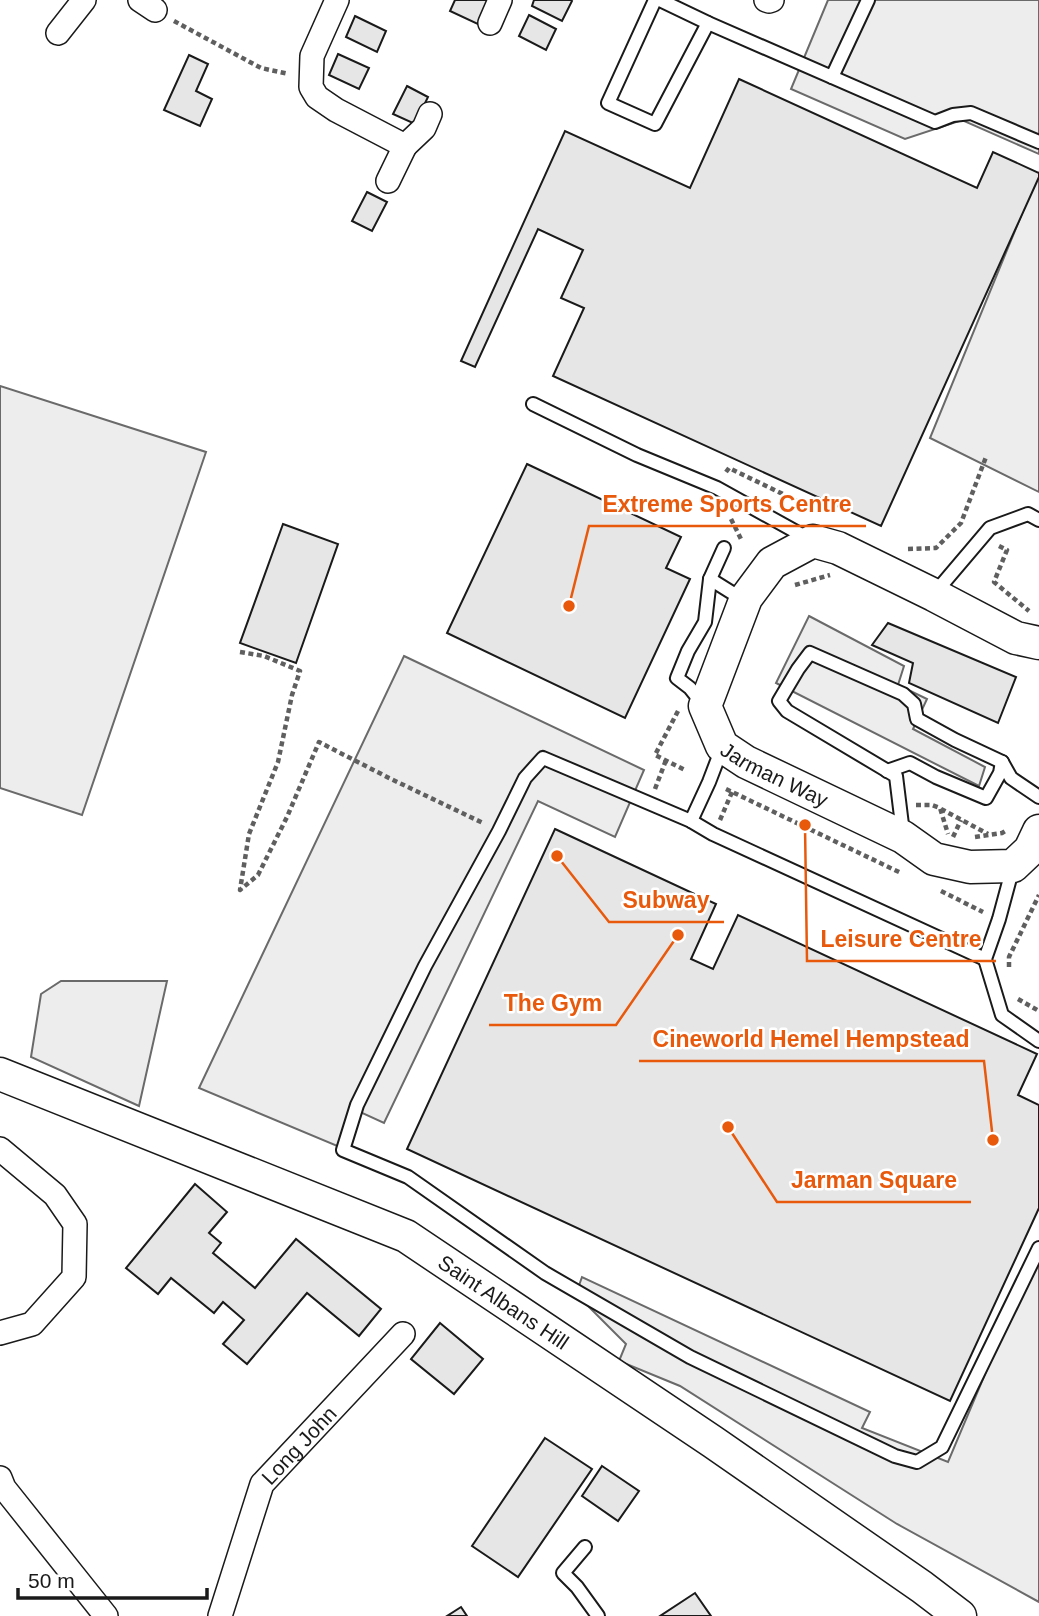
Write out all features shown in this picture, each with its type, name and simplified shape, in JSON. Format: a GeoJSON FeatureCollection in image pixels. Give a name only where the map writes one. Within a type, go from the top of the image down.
{"type":"FeatureCollection","features":[{"type":"Feature","properties":{"kind":"street"},"geometry":{"type":"LineString","coordinates":[[58,33],[84,0]]}},
{"type":"Feature","properties":{"kind":"street"},"geometry":{"type":"LineString","coordinates":[[337,0],[312,56],[311,87],[317,97],[336,110],[405,146]]}},
{"type":"Feature","properties":{"kind":"street"},"geometry":{"type":"LineString","coordinates":[[490,23],[499,0]]}},
{"type":"Feature","properties":{"kind":"street"},"geometry":{"type":"LineString","coordinates":[[766,0],[772,0]]}},
{"type":"Feature","properties":{"kind":"street"},"geometry":{"type":"LineString","coordinates":[[388,181],[405,146],[424,128],[430,114]]}},
{"type":"Feature","properties":{"kind":"street"},"geometry":{"type":"LineString","coordinates":[[705,706],[746,598],[772,563],[813,541],[838,548],[1016,638],[1037,629]]}},
{"type":"Feature","properties":{"kind":"street","name":"Jarman Way"},"geometry":{"type":"LineString","coordinates":[[705,706],[723,746],[746,762],[903,837],[934,859],[970,867],[1030,848]]}},
{"type":"Feature","properties":{"kind":"street","name":"Saint Albans Hill"},"geometry":{"type":"LineString","coordinates":[[0,1073],[406,1236],[713,1442],[960,1616]]}},
{"type":"Feature","properties":{"kind":"street"},"geometry":{"type":"LineString","coordinates":[[0,1149],[55,1195],[75,1224],[74,1277],[32,1324],[0,1333]]}},
{"type":"Feature","properties":{"kind":"street","name":"Long John"},"geometry":{"type":"LineString","coordinates":[[220,1616],[262,1483],[403,1334]]}},
{"type":"Feature","properties":{"kind":"street"},"geometry":{"type":"LineString","coordinates":[[0,1478],[4,1488],[106,1616]]}},
{"type":"Feature","properties":{"kind":"lane"},"geometry":{"type":"LineString","coordinates":[[708,23],[655,124],[608,103],[657,0],[935,122],[953,115],[971,113],[1039,142]]}},
{"type":"Feature","properties":{"kind":"lane"},"geometry":{"type":"LineString","coordinates":[[832,77],[868,0]]}},
{"type":"Feature","properties":{"kind":"lane"},"geometry":{"type":"LineString","coordinates":[[533,404],[636,455],[717,488],[813,541]]}},
{"type":"Feature","properties":{"kind":"lane"},"geometry":{"type":"LineString","coordinates":[[934,595],[990,528],[1028,514],[1039,520]]}},
{"type":"Feature","properties":{"kind":"lane"},"geometry":{"type":"LineString","coordinates":[[705,706],[690,688],[677,678],[688,651],[705,622],[710,579],[723,548]]}},
{"type":"Feature","properties":{"kind":"lane"},"geometry":{"type":"LineString","coordinates":[[710,579],[746,598]]}},
{"type":"Feature","properties":{"kind":"lane"},"geometry":{"type":"LineString","coordinates":[[903,837],[897,776],[787,711],[779,701],[810,653],[903,694],[914,704],[917,719],[1002,762],[1011,778],[1039,797]]}},
{"type":"Feature","properties":{"kind":"lane"},"geometry":{"type":"LineString","coordinates":[[691,821],[723,746]]}},
{"type":"Feature","properties":{"kind":"lane"},"geometry":{"type":"LineString","coordinates":[[985,959],[713,834],[691,821],[543,758],[525,778],[425,966],[357,1105],[343,1150],[408,1177],[545,1273],[691,1357],[895,1456],[917,1462],[942,1447],[1039,1248]]}},
{"type":"Feature","properties":{"kind":"lane"},"geometry":{"type":"LineString","coordinates":[[887,771],[910,763],[986,798],[1000,773],[1002,762]]}},
{"type":"Feature","properties":{"kind":"lane"},"geometry":{"type":"LineString","coordinates":[[1030,848],[985,959],[1002,1015],[1039,1041]]}},
{"type":"Feature","properties":{"kind":"lane"},"geometry":{"type":"LineString","coordinates":[[585,1547],[563,1573],[578,1587],[598,1616]]}},
{"type":"Feature","properties":{"kind":"path"},"geometry":{"type":"LineString","coordinates":[[148,5],[261,68],[310,78]]}},
{"type":"Feature","properties":{"kind":"path"},"geometry":{"type":"LineString","coordinates":[[887,572],[898,550],[936,548],[961,523],[986,457]]}},
{"type":"Feature","properties":{"kind":"path"},"geometry":{"type":"LineString","coordinates":[[961,523],[1007,550],[994,582],[1037,629]]}},
{"type":"Feature","properties":{"kind":"path"},"geometry":{"type":"LineString","coordinates":[[240,652],[264,656],[300,671],[292,695],[278,762],[249,834],[240,890],[258,875],[319,743],[499,831]]}},
{"type":"Feature","properties":{"kind":"path"},"geometry":{"type":"LineString","coordinates":[[649,804],[666,760]]}},
{"type":"Feature","properties":{"kind":"path"},"geometry":{"type":"LineString","coordinates":[[721,786],[910,877]]}},
{"type":"Feature","properties":{"kind":"path"},"geometry":{"type":"LineString","coordinates":[[713,834],[732,792]]}},
{"type":"Feature","properties":{"kind":"path"},"geometry":{"type":"LineString","coordinates":[[940,808],[988,834]]}},
{"type":"Feature","properties":{"kind":"path"},"geometry":{"type":"LineString","coordinates":[[951,841],[961,820]]}},
{"type":"Feature","properties":{"kind":"path"},"geometry":{"type":"LineString","coordinates":[[940,891],[1023,928]]}},
{"type":"Feature","properties":{"kind":"path"},"geometry":{"type":"LineString","coordinates":[[1009,974],[1009,957],[1039,895]]}},
{"type":"Feature","properties":{"kind":"path"},"geometry":{"type":"LineString","coordinates":[[1014,987],[1018,1000],[1039,1011]]}},
{"type":"Feature","properties":{"kind":"shaded area"},"geometry":{"type":"Polygon","coordinates":[[[828,0],[1039,0],[1039,154],[962,120],[905,139],[791,89],[828,0]]]}},
{"type":"Feature","properties":{"kind":"shaded area"},"geometry":{"type":"Polygon","coordinates":[[[1039,172],[1039,492],[930,438],[1039,172]]]}},
{"type":"Feature","properties":{"kind":"shaded area"},"geometry":{"type":"Polygon","coordinates":[[[0,386],[206,452],[82,815],[0,788],[0,386]]]}},
{"type":"Feature","properties":{"kind":"shaded area"},"geometry":{"type":"Polygon","coordinates":[[[809,616],[904,666],[898,685],[927,699],[913,729],[985,767],[979,786],[776,683],[809,616]]]}},
{"type":"Feature","properties":{"kind":"shaded area"},"geometry":{"type":"Polygon","coordinates":[[[404,656],[644,770],[615,837],[538,801],[384,1123],[356,1110],[342,1148],[199,1088],[404,656]]]}},
{"type":"Feature","properties":{"kind":"shaded area"},"geometry":{"type":"Polygon","coordinates":[[[61,981],[167,981],[139,1106],[31,1057],[41,994],[61,981]]]}},
{"type":"Feature","properties":{"kind":"shaded area"},"geometry":{"type":"Polygon","coordinates":[[[1039,1246],[1039,1602],[897,1524],[680,1386],[619,1361],[626,1344],[576,1294],[582,1277],[870,1412],[862,1428],[948,1462],[1039,1246]]]}},
{"type":"Feature","properties":{"kind":"building"},"geometry":{"type":"Polygon","coordinates":[[[455,0],[493,0],[482,26],[450,11],[455,0]]]}},
{"type":"Feature","properties":{"kind":"building"},"geometry":{"type":"Polygon","coordinates":[[[534,0],[572,1],[562,21],[532,6],[534,0]]]}},
{"type":"Feature","properties":{"kind":"building"},"geometry":{"type":"Polygon","coordinates":[[[529,15],[556,29],[546,50],[519,36],[529,15]]]}},
{"type":"Feature","properties":{"kind":"building"},"geometry":{"type":"Polygon","coordinates":[[[355,16],[386,31],[377,52],[346,37],[355,16]]]}},
{"type":"Feature","properties":{"kind":"building"},"geometry":{"type":"Polygon","coordinates":[[[338,54],[369,68],[359,89],[329,75],[338,54]]]}},
{"type":"Feature","properties":{"kind":"building"},"geometry":{"type":"Polygon","coordinates":[[[189,55],[208,64],[196,91],[212,99],[200,126],[164,110],[189,55]]]}},
{"type":"Feature","properties":{"kind":"building"},"geometry":{"type":"Polygon","coordinates":[[[739,79],[977,188],[993,152],[1039,173],[881,526],[553,376],[584,308],[561,298],[583,250],[538,229],[475,367],[461,361],[565,131],[690,188],[739,79]]]}},
{"type":"Feature","properties":{"kind":"building"},"geometry":{"type":"Polygon","coordinates":[[[407,86],[428,97],[415,124],[393,114],[407,86]]]}},
{"type":"Feature","properties":{"kind":"building"},"geometry":{"type":"Polygon","coordinates":[[[367,192],[387,202],[372,231],[352,221],[367,192]]]}},
{"type":"Feature","properties":{"kind":"building"},"geometry":{"type":"Polygon","coordinates":[[[527,464],[681,537],[666,568],[690,579],[625,718],[447,633],[527,464]]]}},
{"type":"Feature","properties":{"kind":"building"},"geometry":{"type":"Polygon","coordinates":[[[283,524],[338,544],[296,663],[240,643],[283,524]]]}},
{"type":"Feature","properties":{"kind":"building"},"geometry":{"type":"Polygon","coordinates":[[[888,623],[1016,677],[998,723],[909,683],[913,663],[872,645],[888,623]]]}},
{"type":"Feature","properties":{"kind":"building"},"geometry":{"type":"Polygon","coordinates":[[[555,829],[716,904],[691,959],[713,969],[738,915],[1037,1054],[1018,1095],[1039,1105],[1039,1208],[950,1401],[407,1149],[555,829]]]}},
{"type":"Feature","properties":{"kind":"building"},"geometry":{"type":"Polygon","coordinates":[[[195,1184],[227,1212],[209,1233],[221,1243],[213,1253],[255,1288],[296,1239],[381,1309],[359,1336],[307,1293],[247,1364],[223,1344],[244,1320],[223,1302],[214,1313],[171,1278],[158,1294],[126,1268],[195,1184]]]}},
{"type":"Feature","properties":{"kind":"building"},"geometry":{"type":"Polygon","coordinates":[[[440,1323],[483,1359],[454,1394],[411,1359],[440,1323]]]}},
{"type":"Feature","properties":{"kind":"building"},"geometry":{"type":"Polygon","coordinates":[[[545,1438],[592,1469],[518,1577],[472,1546],[545,1438]]]}},
{"type":"Feature","properties":{"kind":"building"},"geometry":{"type":"Polygon","coordinates":[[[602,1466],[639,1491],[618,1521],[582,1496],[602,1466]]]}},
{"type":"Feature","properties":{"kind":"building"},"geometry":{"type":"Polygon","coordinates":[[[695,1593],[711,1616],[660,1616],[695,1593]]]}},
{"type":"Feature","properties":{"kind":"building"},"geometry":{"type":"Polygon","coordinates":[[[461,1607],[467,1616],[447,1616],[461,1607]]]}},
{"type":"Feature","properties":{"kind":"place","name":"Extreme Sports Centre"},"geometry":{"type":"Point","coordinates":[569,606]}},
{"type":"Feature","properties":{"kind":"place","name":"Leisure Centre"},"geometry":{"type":"Point","coordinates":[805,825]}},
{"type":"Feature","properties":{"kind":"place","name":"Subway"},"geometry":{"type":"Point","coordinates":[557,856]}},
{"type":"Feature","properties":{"kind":"place","name":"The Gym"},"geometry":{"type":"Point","coordinates":[678,935]}},
{"type":"Feature","properties":{"kind":"place","name":"Jarman Square"},"geometry":{"type":"Point","coordinates":[728,1127]}},
{"type":"Feature","properties":{"kind":"place","name":"Cineworld Hemel Hempstead"},"geometry":{"type":"Point","coordinates":[993,1140]}}]}
